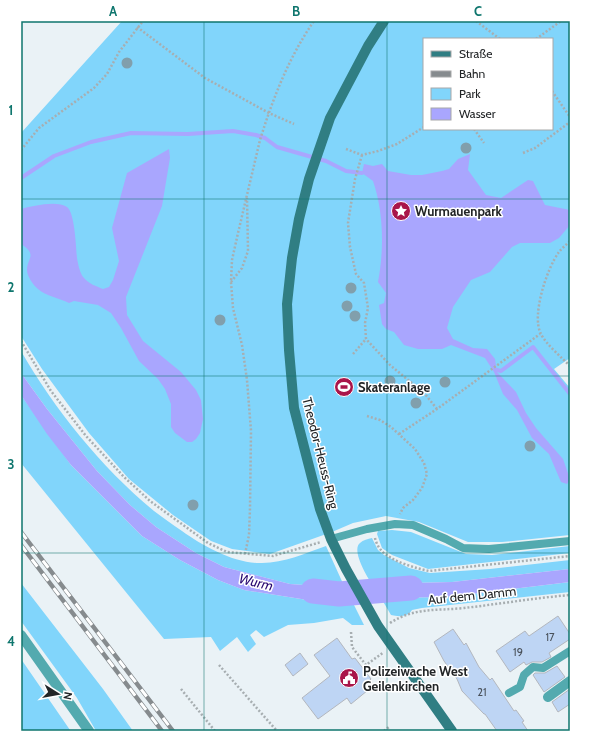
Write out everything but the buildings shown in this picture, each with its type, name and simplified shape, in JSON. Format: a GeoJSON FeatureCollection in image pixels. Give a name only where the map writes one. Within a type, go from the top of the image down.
{"type":"FeatureCollection","features":[{"type":"Feature","properties":{"kind":"main road","name":"Theodor-Heuss-Ring"},"geometry":{"type":"LineString","coordinates":[[384,21],[368,46],[328,125],[309,179],[299,219],[292,258],[288,297],[289,350],[294,408],[320,509],[331,538],[346,569],[381,630],[452,731]]}},
{"type":"Feature","properties":{"kind":"street"},"geometry":{"type":"LineString","coordinates":[[21,635],[89,731]]}},
{"type":"Feature","properties":{"kind":"street"},"geometry":{"type":"LineString","coordinates":[[548,696],[570,681]]}},
{"type":"Feature","properties":{"kind":"lane"},"geometry":{"type":"LineString","coordinates":[[331,538],[371,528],[395,524],[413,525],[446,539],[462,548],[489,549],[570,541]]}},
{"type":"Feature","properties":{"kind":"lane"},"geometry":{"type":"LineString","coordinates":[[509,693],[520,687],[524,675],[533,667],[543,668],[570,651]]}},
{"type":"Feature","properties":{"kind":"path"},"geometry":{"type":"LineString","coordinates":[[21,150],[39,128],[58,113],[84,96],[103,79],[119,52],[143,21]]}},
{"type":"Feature","properties":{"kind":"path"},"geometry":{"type":"LineString","coordinates":[[245,554],[249,535],[251,431],[247,380],[242,345],[233,308],[231,282],[232,260],[260,140],[269,113],[290,61],[314,21]]}},
{"type":"Feature","properties":{"kind":"path"},"geometry":{"type":"LineString","coordinates":[[476,21],[499,38]]}},
{"type":"Feature","properties":{"kind":"path"},"geometry":{"type":"LineString","coordinates":[[537,38],[561,21]]}},
{"type":"Feature","properties":{"kind":"path"},"geometry":{"type":"LineString","coordinates":[[137,27],[205,78],[269,113],[294,124]]}},
{"type":"Feature","properties":{"kind":"path"},"geometry":{"type":"LineString","coordinates":[[553,92],[570,117]]}},
{"type":"Feature","properties":{"kind":"path"},"geometry":{"type":"LineString","coordinates":[[523,153],[535,148],[570,122]]}},
{"type":"Feature","properties":{"kind":"path"},"geometry":{"type":"LineString","coordinates":[[346,149],[362,155],[397,144],[423,128]]}},
{"type":"Feature","properties":{"kind":"path"},"geometry":{"type":"LineString","coordinates":[[475,130],[484,143]]}},
{"type":"Feature","properties":{"kind":"path"},"geometry":{"type":"LineString","coordinates":[[362,155],[355,179],[348,223],[350,247],[356,274],[364,283],[368,308],[365,323],[366,339],[390,365],[425,394],[437,409]]}},
{"type":"Feature","properties":{"kind":"path"},"geometry":{"type":"LineString","coordinates":[[231,282],[242,268],[248,251],[246,196]]}},
{"type":"Feature","properties":{"kind":"path"},"geometry":{"type":"LineString","coordinates":[[570,241],[558,253],[539,298],[537,315],[540,334],[570,366]]}},
{"type":"Feature","properties":{"kind":"path"},"geometry":{"type":"LineString","coordinates":[[399,434],[437,409],[540,334]]}},
{"type":"Feature","properties":{"kind":"path"},"geometry":{"type":"LineString","coordinates":[[353,354],[366,339]]}},
{"type":"Feature","properties":{"kind":"path"},"geometry":{"type":"LineString","coordinates":[[21,341],[51,391],[86,436],[124,478],[150,501],[208,543],[227,552],[273,556],[331,538]]}},
{"type":"Feature","properties":{"kind":"path"},"geometry":{"type":"LineString","coordinates":[[367,416],[380,420],[399,434],[415,449],[424,463],[427,474],[422,488],[413,500],[403,508],[395,524]]}},
{"type":"Feature","properties":{"kind":"path"},"geometry":{"type":"LineString","coordinates":[[371,528],[375,540],[381,550],[409,566],[429,571],[570,556]]}},
{"type":"Feature","properties":{"kind":"path","name":"Auf dem Damm"},"geometry":{"type":"LineString","coordinates":[[381,630],[398,618],[413,612],[463,608],[570,595]]}},
{"type":"Feature","properties":{"kind":"path"},"geometry":{"type":"LineString","coordinates":[[351,632],[352,647],[366,665],[392,645]]}},
{"type":"Feature","properties":{"kind":"path"},"geometry":{"type":"LineString","coordinates":[[219,665],[277,731]]}},
{"type":"Feature","properties":{"kind":"path"},"geometry":{"type":"LineString","coordinates":[[181,689],[215,731]]}},
{"type":"Feature","properties":{"kind":"path"},"geometry":{"type":"LineString","coordinates":[[384,731],[389,727]]}},
{"type":"Feature","properties":{"kind":"green space"},"geometry":{"type":"Polygon","coordinates":[[[122,21],[570,21],[570,358],[554,369],[570,388],[570,535],[502,542],[468,542],[419,522],[386,516],[353,523],[270,554],[232,549],[211,541],[173,515],[129,479],[89,433],[42,369],[21,336],[21,133],[122,21]]]}},
{"type":"Feature","properties":{"kind":"green space"},"geometry":{"type":"Polygon","coordinates":[[[21,351],[48,394],[80,437],[116,476],[154,511],[190,537],[209,548],[241,561],[252,563],[270,563],[295,557],[326,546],[345,588],[290,584],[224,567],[196,553],[156,527],[130,505],[97,471],[47,409],[21,373],[21,351]]]}},
{"type":"Feature","properties":{"kind":"green space"},"geometry":{"type":"Polygon","coordinates":[[[21,395],[71,465],[142,536],[180,560],[218,580],[244,590],[320,602],[353,603],[364,625],[352,625],[343,618],[314,623],[288,625],[264,637],[256,630],[250,635],[256,644],[248,652],[237,637],[220,651],[211,637],[164,639],[21,463],[21,395]]]}},
{"type":"Feature","properties":{"kind":"green space"},"geometry":{"type":"Polygon","coordinates":[[[392,530],[411,532],[466,554],[492,555],[570,546],[570,553],[428,569],[392,555],[382,548],[377,534],[378,531],[392,530]]]}},
{"type":"Feature","properties":{"kind":"green space"},"geometry":{"type":"Polygon","coordinates":[[[372,538],[378,550],[384,555],[409,568],[430,573],[490,569],[570,560],[570,569],[452,582],[372,584],[361,564],[357,551],[360,543],[364,540],[372,538]]]}},
{"type":"Feature","properties":{"kind":"green space"},"geometry":{"type":"Polygon","coordinates":[[[570,582],[570,592],[422,608],[412,610],[406,615],[400,616],[391,615],[381,598],[446,597],[570,582]]]}},
{"type":"Feature","properties":{"kind":"green space"},"geometry":{"type":"Polygon","coordinates":[[[21,583],[103,689],[133,731],[96,731],[77,698],[21,621],[21,583]]]}},
{"type":"Feature","properties":{"kind":"green space"},"geometry":{"type":"Polygon","coordinates":[[[21,659],[70,730],[71,731],[21,731],[21,659]]]}},
{"type":"Feature","properties":{"kind":"water"},"geometry":{"type":"Polygon","coordinates":[[[169,149],[170,158],[162,206],[126,297],[127,315],[143,341],[181,372],[196,390],[201,400],[203,419],[200,433],[192,442],[187,442],[175,433],[171,427],[171,404],[165,389],[158,379],[139,361],[111,313],[98,305],[74,301],[69,303],[38,289],[27,272],[30,257],[29,251],[21,244],[21,209],[38,205],[63,205],[67,207],[72,216],[76,239],[77,258],[81,274],[93,285],[103,289],[109,287],[113,280],[119,261],[112,228],[127,173],[169,149]]]}},
{"type":"Feature","properties":{"kind":"water"},"geometry":{"type":"Polygon","coordinates":[[[470,154],[468,170],[486,195],[501,198],[528,180],[533,181],[545,205],[570,210],[570,225],[559,238],[550,243],[520,243],[512,247],[490,272],[471,280],[453,307],[447,328],[453,339],[473,348],[487,349],[495,359],[497,372],[516,392],[526,413],[536,428],[563,459],[570,479],[567,484],[561,482],[549,454],[532,438],[517,410],[503,394],[494,372],[485,358],[451,345],[442,349],[418,349],[404,345],[394,332],[386,329],[382,324],[379,305],[384,303],[386,293],[378,282],[382,244],[381,219],[377,193],[373,181],[362,173],[364,164],[373,166],[382,164],[388,171],[411,175],[422,175],[449,169],[458,159],[470,154]]]}},
{"type":"Feature","properties":{"kind":"water"},"geometry":{"type":"Polygon","coordinates":[[[21,373],[47,409],[97,471],[130,505],[156,527],[196,553],[224,567],[290,584],[345,588],[353,603],[320,602],[244,590],[218,580],[180,560],[142,536],[71,465],[47,434],[21,395],[21,373]]]}},
{"type":"Feature","properties":{"kind":"water"},"geometry":{"type":"Polygon","coordinates":[[[570,569],[570,582],[446,597],[381,598],[372,584],[452,582],[570,569]]]}},
{"type":"Feature","properties":{"kind":"waterway"},"geometry":{"type":"LineString","coordinates":[[21,178],[54,156],[91,142],[131,133],[188,134],[233,131],[256,135],[265,138],[277,147],[326,161],[346,171],[362,173]]}},
{"type":"Feature","properties":{"kind":"waterway"},"geometry":{"type":"LineString","coordinates":[[497,370],[501,371],[533,347],[570,394]]}},
{"type":"Feature","properties":{"kind":"waterway","name":"Wurm"},"geometry":{"type":"LineString","coordinates":[[313,591],[339,594],[411,588]]}},
{"type":"Feature","properties":{"kind":"railway"},"geometry":{"type":"LineString","coordinates":[[21,532],[173,731]]}},
{"type":"Feature","properties":{"kind":"railway"},"geometry":{"type":"LineString","coordinates":[[21,545],[162,731]]}},
{"type":"Feature","properties":{"kind":"place","name":"Wurmauenpark"},"geometry":{"type":"Point","coordinates":[401,211]}},
{"type":"Feature","properties":{"kind":"place","name":"Skateranlage"},"geometry":{"type":"Point","coordinates":[344,387]}},
{"type":"Feature","properties":{"kind":"place","name":"Polizeiwache West Geilenkirchen"},"geometry":{"type":"Point","coordinates":[349,678]}}]}
